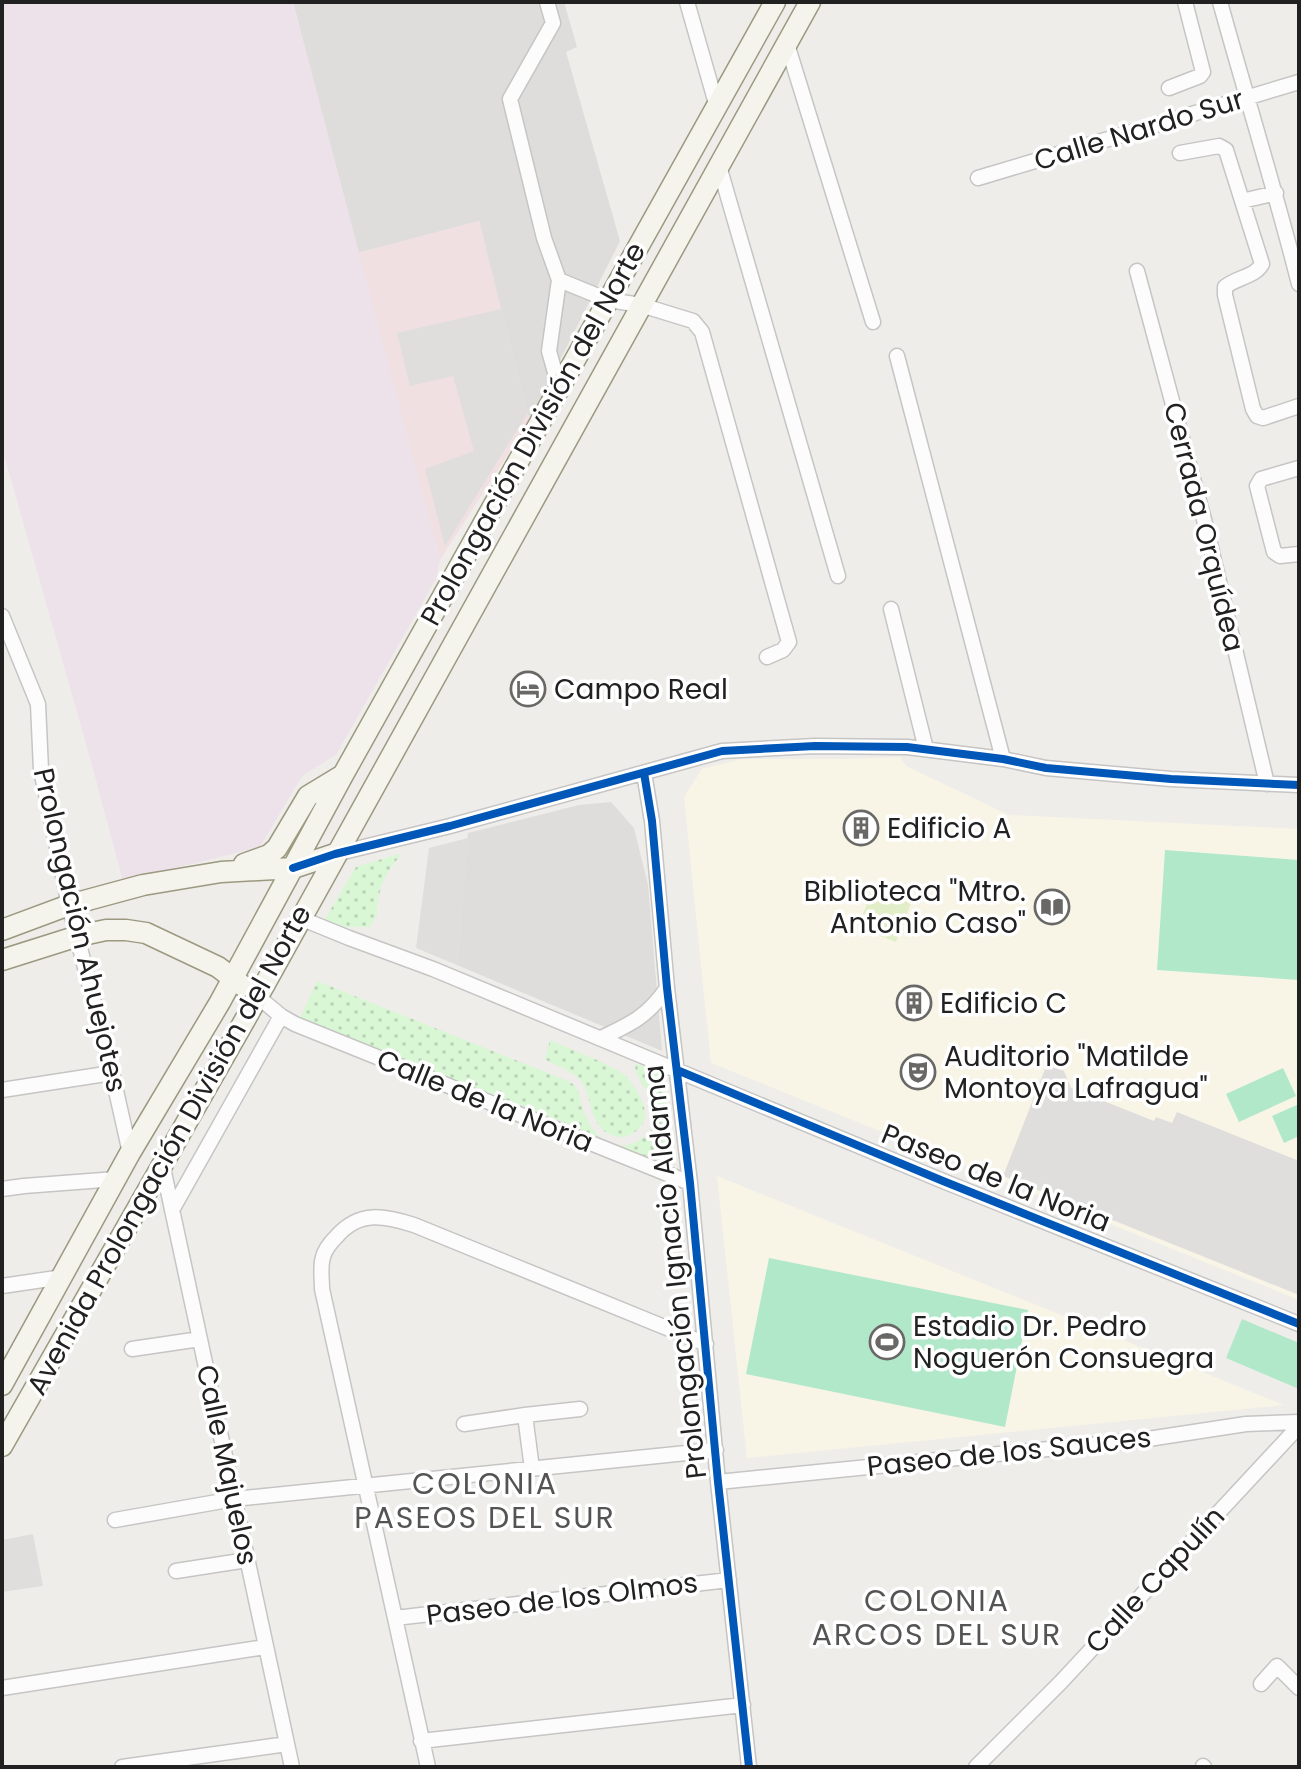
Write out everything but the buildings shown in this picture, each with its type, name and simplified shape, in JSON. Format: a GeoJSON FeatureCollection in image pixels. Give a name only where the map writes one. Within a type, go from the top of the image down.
{"type":"FeatureCollection","features":[{"type":"Feature","properties":{"kind":"main road","name":"Prolongación División del Norte"},"geometry":{"type":"LineString","coordinates":[[293,868],[775,2]]}},
{"type":"Feature","properties":{"kind":"main road","name":"Prolongación División del Norte"},"geometry":{"type":"LineString","coordinates":[[335,854],[810,2]]}},
{"type":"Feature","properties":{"kind":"main road"},"geometry":{"type":"LineString","coordinates":[[448,587],[473,607]]}},
{"type":"Feature","properties":{"kind":"main road"},"geometry":{"type":"LineString","coordinates":[[221,872],[269,855],[277,848],[308,796],[343,775]]}},
{"type":"Feature","properties":{"kind":"main road"},"geometry":{"type":"LineString","coordinates":[[2,930],[69,905],[143,885],[221,872],[293,868],[335,854]]}},
{"type":"Feature","properties":{"kind":"main road","name":"Avenida Prolongación División del Norte"},"geometry":{"type":"LineString","coordinates":[[2,1446],[335,854]]}},
{"type":"Feature","properties":{"kind":"main road","name":"Avenida Prolongación División del Norte"},"geometry":{"type":"LineString","coordinates":[[2,1385],[130,1153],[234,978],[293,868]]}},
{"type":"Feature","properties":{"kind":"main road"},"geometry":{"type":"LineString","coordinates":[[2,960],[78,936],[106,930],[126,930],[146,933],[218,967],[257,996]]}},
{"type":"Feature","properties":{"kind":"street"},"geometry":{"type":"LineString","coordinates":[[547,2],[553,23],[510,99],[544,238],[559,280],[549,351],[559,387]]}},
{"type":"Feature","properties":{"kind":"street"},"geometry":{"type":"LineString","coordinates":[[687,2],[717,107]]}},
{"type":"Feature","properties":{"kind":"street"},"geometry":{"type":"LineString","coordinates":[[1169,88],[1203,72],[1185,2]]}},
{"type":"Feature","properties":{"kind":"street"},"geometry":{"type":"LineString","coordinates":[[1220,2],[1276,193],[1299,284]]}},
{"type":"Feature","properties":{"kind":"street"},"geometry":{"type":"LineString","coordinates":[[787,44],[873,322]]}},
{"type":"Feature","properties":{"kind":"street","name":"Calle Nardo Sur"},"geometry":{"type":"LineString","coordinates":[[978,178],[1299,82]]}},
{"type":"Feature","properties":{"kind":"street"},"geometry":{"type":"LineString","coordinates":[[1180,153],[1219,146],[1226,150],[1262,264],[1256,272],[1225,287],[1253,409],[1257,416],[1263,418],[1299,406]]}},
{"type":"Feature","properties":{"kind":"street"},"geometry":{"type":"LineString","coordinates":[[719,166],[838,576]]}},
{"type":"Feature","properties":{"kind":"street"},"geometry":{"type":"LineString","coordinates":[[1242,201],[1276,193]]}},
{"type":"Feature","properties":{"kind":"street","name":"Cerrada Orquídea"},"geometry":{"type":"LineString","coordinates":[[1137,271],[1206,527],[1267,784]]}},
{"type":"Feature","properties":{"kind":"street"},"geometry":{"type":"LineString","coordinates":[[559,280],[608,300],[641,305],[693,321],[702,332],[789,642],[783,650],[767,657]]}},
{"type":"Feature","properties":{"kind":"street"},"geometry":{"type":"LineString","coordinates":[[897,356],[1003,759]]}},
{"type":"Feature","properties":{"kind":"street"},"geometry":{"type":"LineString","coordinates":[[1299,468],[1261,479],[1257,486],[1274,552],[1280,556],[1299,554]]}},
{"type":"Feature","properties":{"kind":"street"},"geometry":{"type":"LineString","coordinates":[[891,609],[926,749]]}},
{"type":"Feature","properties":{"kind":"street","name":"Prolongación Ahuejotes"},"geometry":{"type":"LineString","coordinates":[[2,616],[38,704],[41,770],[69,905],[130,1153]]}},
{"type":"Feature","properties":{"kind":"street"},"geometry":{"type":"LineString","coordinates":[[335,854],[450,826],[722,751],[815,746],[926,749],[1046,768],[1187,781],[1299,785]]}},
{"type":"Feature","properties":{"kind":"street","name":"Prolongación Ignacio Aldama"},"geometry":{"type":"LineString","coordinates":[[644,773],[652,821],[749,1767]]}},
{"type":"Feature","properties":{"kind":"street"},"geometry":{"type":"LineString","coordinates":[[300,918],[433,969],[677,1070]]}},
{"type":"Feature","properties":{"kind":"street"},"geometry":{"type":"LineString","coordinates":[[601,1038],[643,1016],[667,988]]}},
{"type":"Feature","properties":{"kind":"street","name":"Calle de la Noria"},"geometry":{"type":"LineString","coordinates":[[257,996],[281,1016],[309,1030],[690,1183]]}},
{"type":"Feature","properties":{"kind":"street"},"geometry":{"type":"LineString","coordinates":[[172,1210],[281,1016]]}},
{"type":"Feature","properties":{"kind":"street","name":"Paseo de la Noria"},"geometry":{"type":"LineString","coordinates":[[677,1070],[1299,1324]]}},
{"type":"Feature","properties":{"kind":"street"},"geometry":{"type":"LineString","coordinates":[[2,1090],[112,1073]]}},
{"type":"Feature","properties":{"kind":"street","name":"Calle Majuelos"},"geometry":{"type":"LineString","coordinates":[[162,1163],[292,1767]]}},
{"type":"Feature","properties":{"kind":"street"},"geometry":{"type":"LineString","coordinates":[[2,1189],[116,1179]]}},
{"type":"Feature","properties":{"kind":"street"},"geometry":{"type":"LineString","coordinates":[[428,1767],[322,1289],[323,1257],[331,1242],[355,1221],[389,1217],[706,1344]]}},
{"type":"Feature","properties":{"kind":"street"},"geometry":{"type":"LineString","coordinates":[[2,1286],[63,1277]]}},
{"type":"Feature","properties":{"kind":"street"},"geometry":{"type":"LineString","coordinates":[[132,1349],[200,1339]]}},
{"type":"Feature","properties":{"kind":"street"},"geometry":{"type":"LineString","coordinates":[[464,1424],[580,1409]]}},
{"type":"Feature","properties":{"kind":"street"},"geometry":{"type":"LineString","coordinates":[[525,1415],[532,1469]]}},
{"type":"Feature","properties":{"kind":"street","name":"Paseo de los Sauces"},"geometry":{"type":"LineString","coordinates":[[718,1482],[1148,1439],[1246,1424],[1299,1424]]}},
{"type":"Feature","properties":{"kind":"street","name":"Calle Capulín"},"geometry":{"type":"LineString","coordinates":[[976,1767],[1061,1682],[1299,1424]]}},
{"type":"Feature","properties":{"kind":"street"},"geometry":{"type":"LineString","coordinates":[[115,1520],[234,1499],[716,1450]]}},
{"type":"Feature","properties":{"kind":"street"},"geometry":{"type":"LineString","coordinates":[[176,1571],[247,1560]]}},
{"type":"Feature","properties":{"kind":"street","name":"Paseo de los Olmos"},"geometry":{"type":"LineString","coordinates":[[395,1618],[729,1580]]}},
{"type":"Feature","properties":{"kind":"street"},"geometry":{"type":"LineString","coordinates":[[2,1688],[265,1647]]}},
{"type":"Feature","properties":{"kind":"street"},"geometry":{"type":"LineString","coordinates":[[1261,1684],[1277,1666],[1299,1688]]}},
{"type":"Feature","properties":{"kind":"street"},"geometry":{"type":"LineString","coordinates":[[421,1741],[743,1705]]}},
{"type":"Feature","properties":{"kind":"street"},"geometry":{"type":"LineString","coordinates":[[122,1767],[287,1744]]}},
{"type":"Feature","properties":{"kind":"shaded area"},"geometry":{"type":"Polygon","coordinates":[[[2,2],[293,2],[440,560],[437,577],[336,755],[302,776],[260,847],[123,881],[2,448],[2,2]]]}},
{"type":"Feature","properties":{"kind":"shaded area"},"geometry":{"type":"Polygon","coordinates":[[[293,2],[564,2],[577,47],[566,52],[620,241],[531,418],[527,414],[479,221],[358,253],[293,2]]]}},
{"type":"Feature","properties":{"kind":"shaded area"},"geometry":{"type":"Polygon","coordinates":[[[479,221],[527,414],[531,418],[440,560],[358,253],[479,221]]]}},
{"type":"Feature","properties":{"kind":"shaded area"},"geometry":{"type":"Polygon","coordinates":[[[501,309],[527,414],[445,546],[425,469],[474,451],[453,376],[410,386],[397,333],[501,309]]]}},
{"type":"Feature","properties":{"kind":"shaded area"},"geometry":{"type":"Polygon","coordinates":[[[900,757],[906,766],[1009,815],[1299,829],[1299,1300],[711,1063],[684,797],[702,769],[742,759],[900,757]]]}},
{"type":"Feature","properties":{"kind":"shaded area"},"geometry":{"type":"Polygon","coordinates":[[[611,802],[634,828],[648,885],[662,1051],[457,965],[468,833],[579,805],[611,802]]]}},
{"type":"Feature","properties":{"kind":"shaded area"},"geometry":{"type":"Polygon","coordinates":[[[468,838],[457,965],[416,948],[429,848],[468,838]]]}},
{"type":"Feature","properties":{"kind":"shaded area"},"geometry":{"type":"Polygon","coordinates":[[[1047,1064],[1064,1071],[1071,1088],[1154,1121],[1156,1117],[1172,1123],[1177,1112],[1299,1161],[1299,1295],[1003,1176],[1047,1064]]]}},
{"type":"Feature","properties":{"kind":"shaded area"},"geometry":{"type":"Polygon","coordinates":[[[717,1176],[1284,1405],[747,1458],[717,1176]]]}},
{"type":"Feature","properties":{"kind":"shaded area"},"geometry":{"type":"Polygon","coordinates":[[[33,1534],[43,1586],[2,1592],[2,1540],[33,1534]]]}},
{"type":"Feature","properties":{"kind":"green space"},"geometry":{"type":"Polygon","coordinates":[[[1165,850],[1299,860],[1299,980],[1157,970],[1165,850]]]}},
{"type":"Feature","properties":{"kind":"green space"},"geometry":{"type":"Polygon","coordinates":[[[402,853],[382,884],[377,915],[370,927],[345,927],[325,919],[356,867],[402,853]]]}},
{"type":"Feature","properties":{"kind":"green space"},"geometry":{"type":"Polygon","coordinates":[[[873,888],[911,903],[896,942],[858,927],[873,888]]]}},
{"type":"Feature","properties":{"kind":"green space"},"geometry":{"type":"Polygon","coordinates":[[[317,981],[568,1081],[578,1091],[590,1125],[603,1140],[611,1144],[630,1145],[640,1140],[654,1122],[654,1108],[635,1064],[662,1071],[672,1176],[300,1018],[317,981]]]}},
{"type":"Feature","properties":{"kind":"green space"},"geometry":{"type":"Polygon","coordinates":[[[550,1040],[627,1077],[645,1110],[644,1121],[637,1131],[620,1137],[602,1129],[583,1083],[545,1059],[550,1040]]]}},
{"type":"Feature","properties":{"kind":"green space"},"geometry":{"type":"Polygon","coordinates":[[[1283,1068],[1296,1096],[1239,1122],[1226,1094],[1283,1068]]]}},
{"type":"Feature","properties":{"kind":"green space"},"geometry":{"type":"Polygon","coordinates":[[[1299,1104],[1299,1136],[1284,1143],[1272,1116],[1299,1104]]]}},
{"type":"Feature","properties":{"kind":"green space","name":"Estadio Dr. Pedro Noguerón Consuegra"},"geometry":{"type":"Polygon","coordinates":[[[769,1258],[1028,1310],[1005,1427],[746,1374],[769,1258]]]}},
{"type":"Feature","properties":{"kind":"green space"},"geometry":{"type":"Polygon","coordinates":[[[1242,1319],[1299,1343],[1299,1389],[1226,1358],[1242,1319]]]}},
{"type":"Feature","properties":{"kind":"cycle path"},"geometry":{"type":"LineString","coordinates":[[293,868],[335,854],[450,826],[722,751],[815,746],[907,747],[1003,759],[1046,768],[1171,779],[1299,785]]}},
{"type":"Feature","properties":{"kind":"cycle path"},"geometry":{"type":"LineString","coordinates":[[644,773],[652,821],[749,1767]]}},
{"type":"Feature","properties":{"kind":"cycle path"},"geometry":{"type":"LineString","coordinates":[[677,1070],[1299,1324]]}},
{"type":"Feature","properties":{"kind":"place","name":"Campo Real"},"geometry":{"type":"Point","coordinates":[528,689]}},
{"type":"Feature","properties":{"kind":"place","name":"Edificio A"},"geometry":{"type":"Point","coordinates":[861,828]}},
{"type":"Feature","properties":{"kind":"place","name":"Biblioteca \"Mtro. Antonio Caso\""},"geometry":{"type":"Point","coordinates":[1052,907]}},
{"type":"Feature","properties":{"kind":"place","name":"Edificio C"},"geometry":{"type":"Point","coordinates":[914,1003]}},
{"type":"Feature","properties":{"kind":"place","name":"Auditorio \"Matilde Montoya Lafragua\""},"geometry":{"type":"Point","coordinates":[918,1072]}},
{"type":"Feature","properties":{"kind":"place","name":"Estadio Dr. Pedro Noguerón Consuegra"},"geometry":{"type":"Point","coordinates":[887,1342]}},
{"type":"Feature","properties":{"kind":"district","name":"COLONIA PASEOS DEL SUR"},"geometry":{"type":"Point","coordinates":[485,1500]}},
{"type":"Feature","properties":{"kind":"district","name":"COLONIA ARCOS DEL SUR"},"geometry":{"type":"Point","coordinates":[937,1617]}}]}
